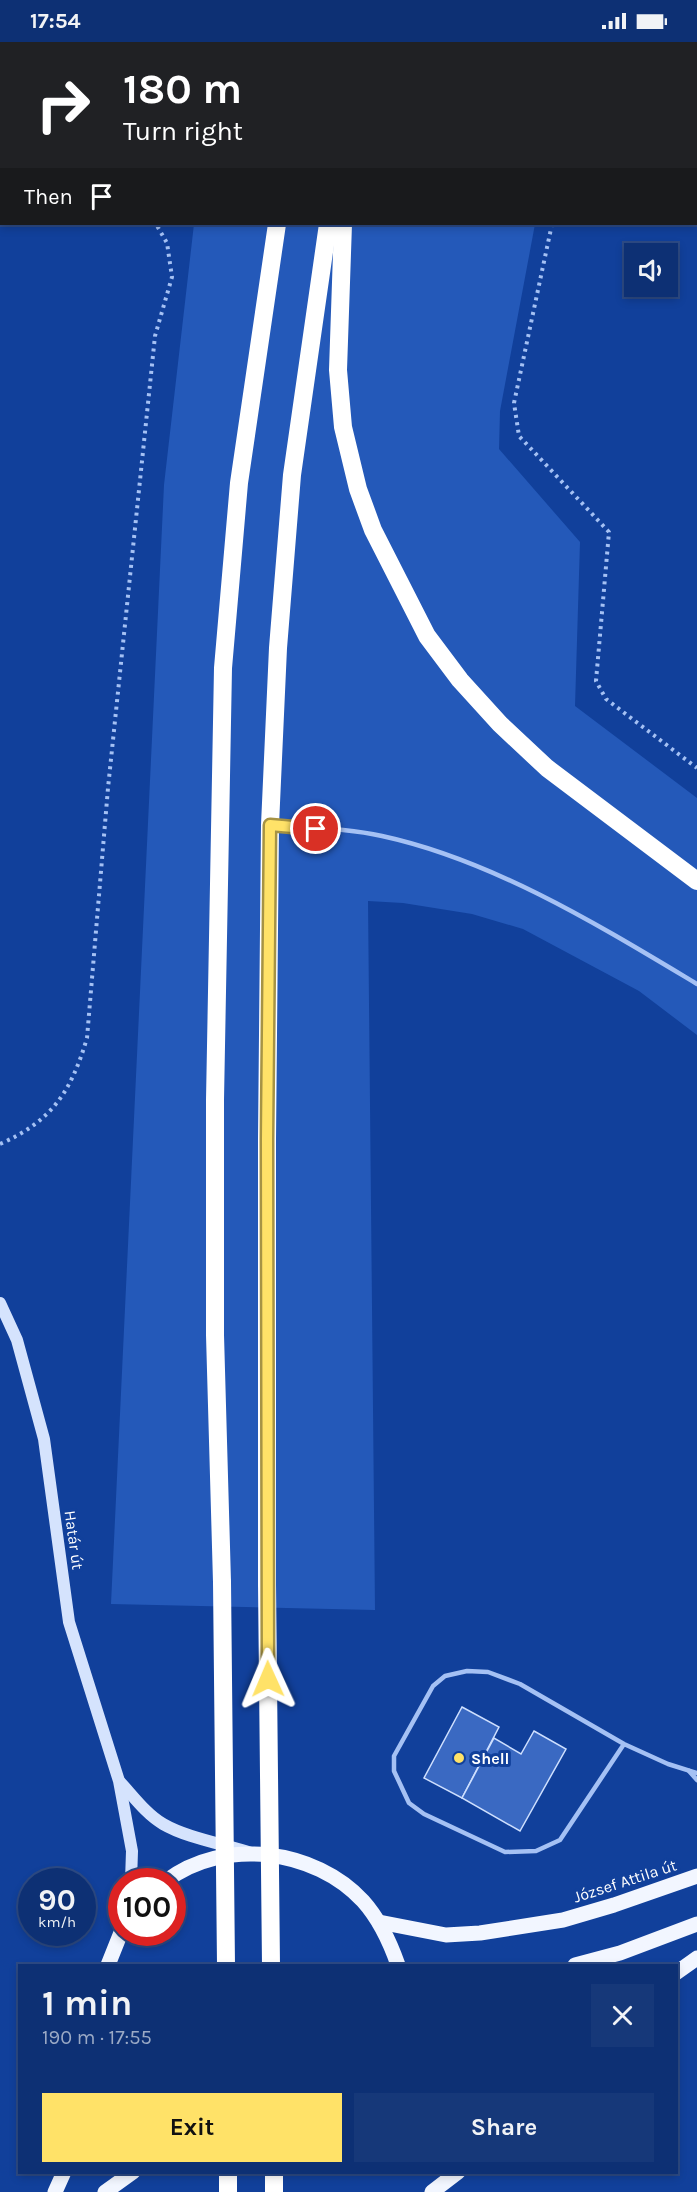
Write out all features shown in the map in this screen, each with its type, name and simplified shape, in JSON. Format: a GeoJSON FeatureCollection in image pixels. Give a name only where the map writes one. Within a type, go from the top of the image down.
{"type":"FeatureCollection","features":[{"type":"Feature","properties":{"kind":"highway"},"geometry":{"type":"LineString","coordinates":[[226,1964],[222,1582],[215,1335],[215,1100],[222,668],[239,483],[277,225]]}},
{"type":"Feature","properties":{"kind":"highway"},"geometry":{"type":"LineString","coordinates":[[271,1964],[267,1584],[270,825],[278,648],[292,475],[328,225]]}},
{"type":"Feature","properties":{"kind":"highway"},"geometry":{"type":"LineString","coordinates":[[344,225],[338,370],[344,427],[358,489],[373,530],[428,636],[460,680],[492,715],[547,768],[697,881]]}},
{"type":"Feature","properties":{"kind":"highway"},"geometry":{"type":"LineString","coordinates":[[228,2174],[228,2192]]}},
{"type":"Feature","properties":{"kind":"highway"},"geometry":{"type":"LineString","coordinates":[[274,2174],[274,2192]]}},
{"type":"Feature","properties":{"kind":"main road","name":"Határ út"},"geometry":{"type":"LineString","coordinates":[[0,1303],[18,1340],[44,1439],[69,1622],[119,1781],[132,1851],[131,1868]]}},
{"type":"Feature","properties":{"kind":"main road"},"geometry":{"type":"LineString","coordinates":[[119,1781],[146,1811],[162,1824],[184,1833],[259,1855]]}},
{"type":"Feature","properties":{"kind":"main road"},"geometry":{"type":"LineString","coordinates":[[186,1870],[213,1859],[236,1855],[259,1855],[282,1856],[326,1872],[363,1901],[379,1922],[390,1942],[398,1964]]}},
{"type":"Feature","properties":{"kind":"main road","name":"József Attila út"},"geometry":{"type":"LineString","coordinates":[[379,1922],[446,1935],[480,1933],[563,1920],[697,1876]]}},
{"type":"Feature","properties":{"kind":"main road"},"geometry":{"type":"LineString","coordinates":[[579,1964],[620,1953],[697,1924]]}},
{"type":"Feature","properties":{"kind":"main road"},"geometry":{"type":"LineString","coordinates":[[108,1964],[116,1946]]}},
{"type":"Feature","properties":{"kind":"main road"},"geometry":{"type":"LineString","coordinates":[[678,1972],[697,1958]]}},
{"type":"Feature","properties":{"kind":"main road"},"geometry":{"type":"LineString","coordinates":[[55,2192],[63,2174]]}},
{"type":"Feature","properties":{"kind":"main road"},"geometry":{"type":"LineString","coordinates":[[105,2192],[130,2174]]}},
{"type":"Feature","properties":{"kind":"main road"},"geometry":{"type":"LineString","coordinates":[[432,2192],[455,2174]]}},
{"type":"Feature","properties":{"kind":"lane"},"geometry":{"type":"LineString","coordinates":[[270,825],[380,835],[426,847],[496,874],[544,898],[697,984]]}},
{"type":"Feature","properties":{"kind":"lane"},"geometry":{"type":"LineString","coordinates":[[624,1744],[560,1840],[536,1851],[505,1852],[424,1814],[409,1803],[394,1771],[394,1756],[433,1686],[445,1676],[467,1671],[489,1672],[520,1684],[624,1744],[697,1773]]}},
{"type":"Feature","properties":{"kind":"lane"},"geometry":{"type":"LineString","coordinates":[[689,1771],[697,1780]]}},
{"type":"Feature","properties":{"kind":"path"},"geometry":{"type":"LineString","coordinates":[[0,1144],[20,1135],[42,1120],[63,1096],[79,1063],[87,1038],[108,788],[155,336],[172,278],[168,243],[157,225]]}},
{"type":"Feature","properties":{"kind":"path"},"geometry":{"type":"LineString","coordinates":[[552,225],[514,403],[519,435],[609,532],[596,681],[606,699],[697,768]]}},
{"type":"Feature","properties":{"kind":"shaded area"},"geometry":{"type":"Polygon","coordinates":[[[194,225],[535,225],[500,411],[499,449],[580,542],[575,706],[697,798],[697,1035],[639,991],[523,929],[472,914],[403,903],[368,901],[375,1610],[111,1604],[164,485],[194,225]]]}},
{"type":"Feature","properties":{"kind":"building","name":"Shell"},"geometry":{"type":"Polygon","coordinates":[[[462,1707],[499,1727],[462,1798],[424,1778],[462,1707]]]}},
{"type":"Feature","properties":{"kind":"building"},"geometry":{"type":"Polygon","coordinates":[[[534,1731],[566,1749],[520,1831],[462,1798],[494,1738],[521,1754],[534,1731]]]}},
{"type":"Feature","properties":{"kind":"place","name":"Shell"},"geometry":{"type":"Point","coordinates":[459,1758]}},
{"type":"Feature","properties":{"kind":"route"},"geometry":{"type":"LineString","coordinates":[[268,1679],[267,1139],[270,825],[316,829]]}}]}
